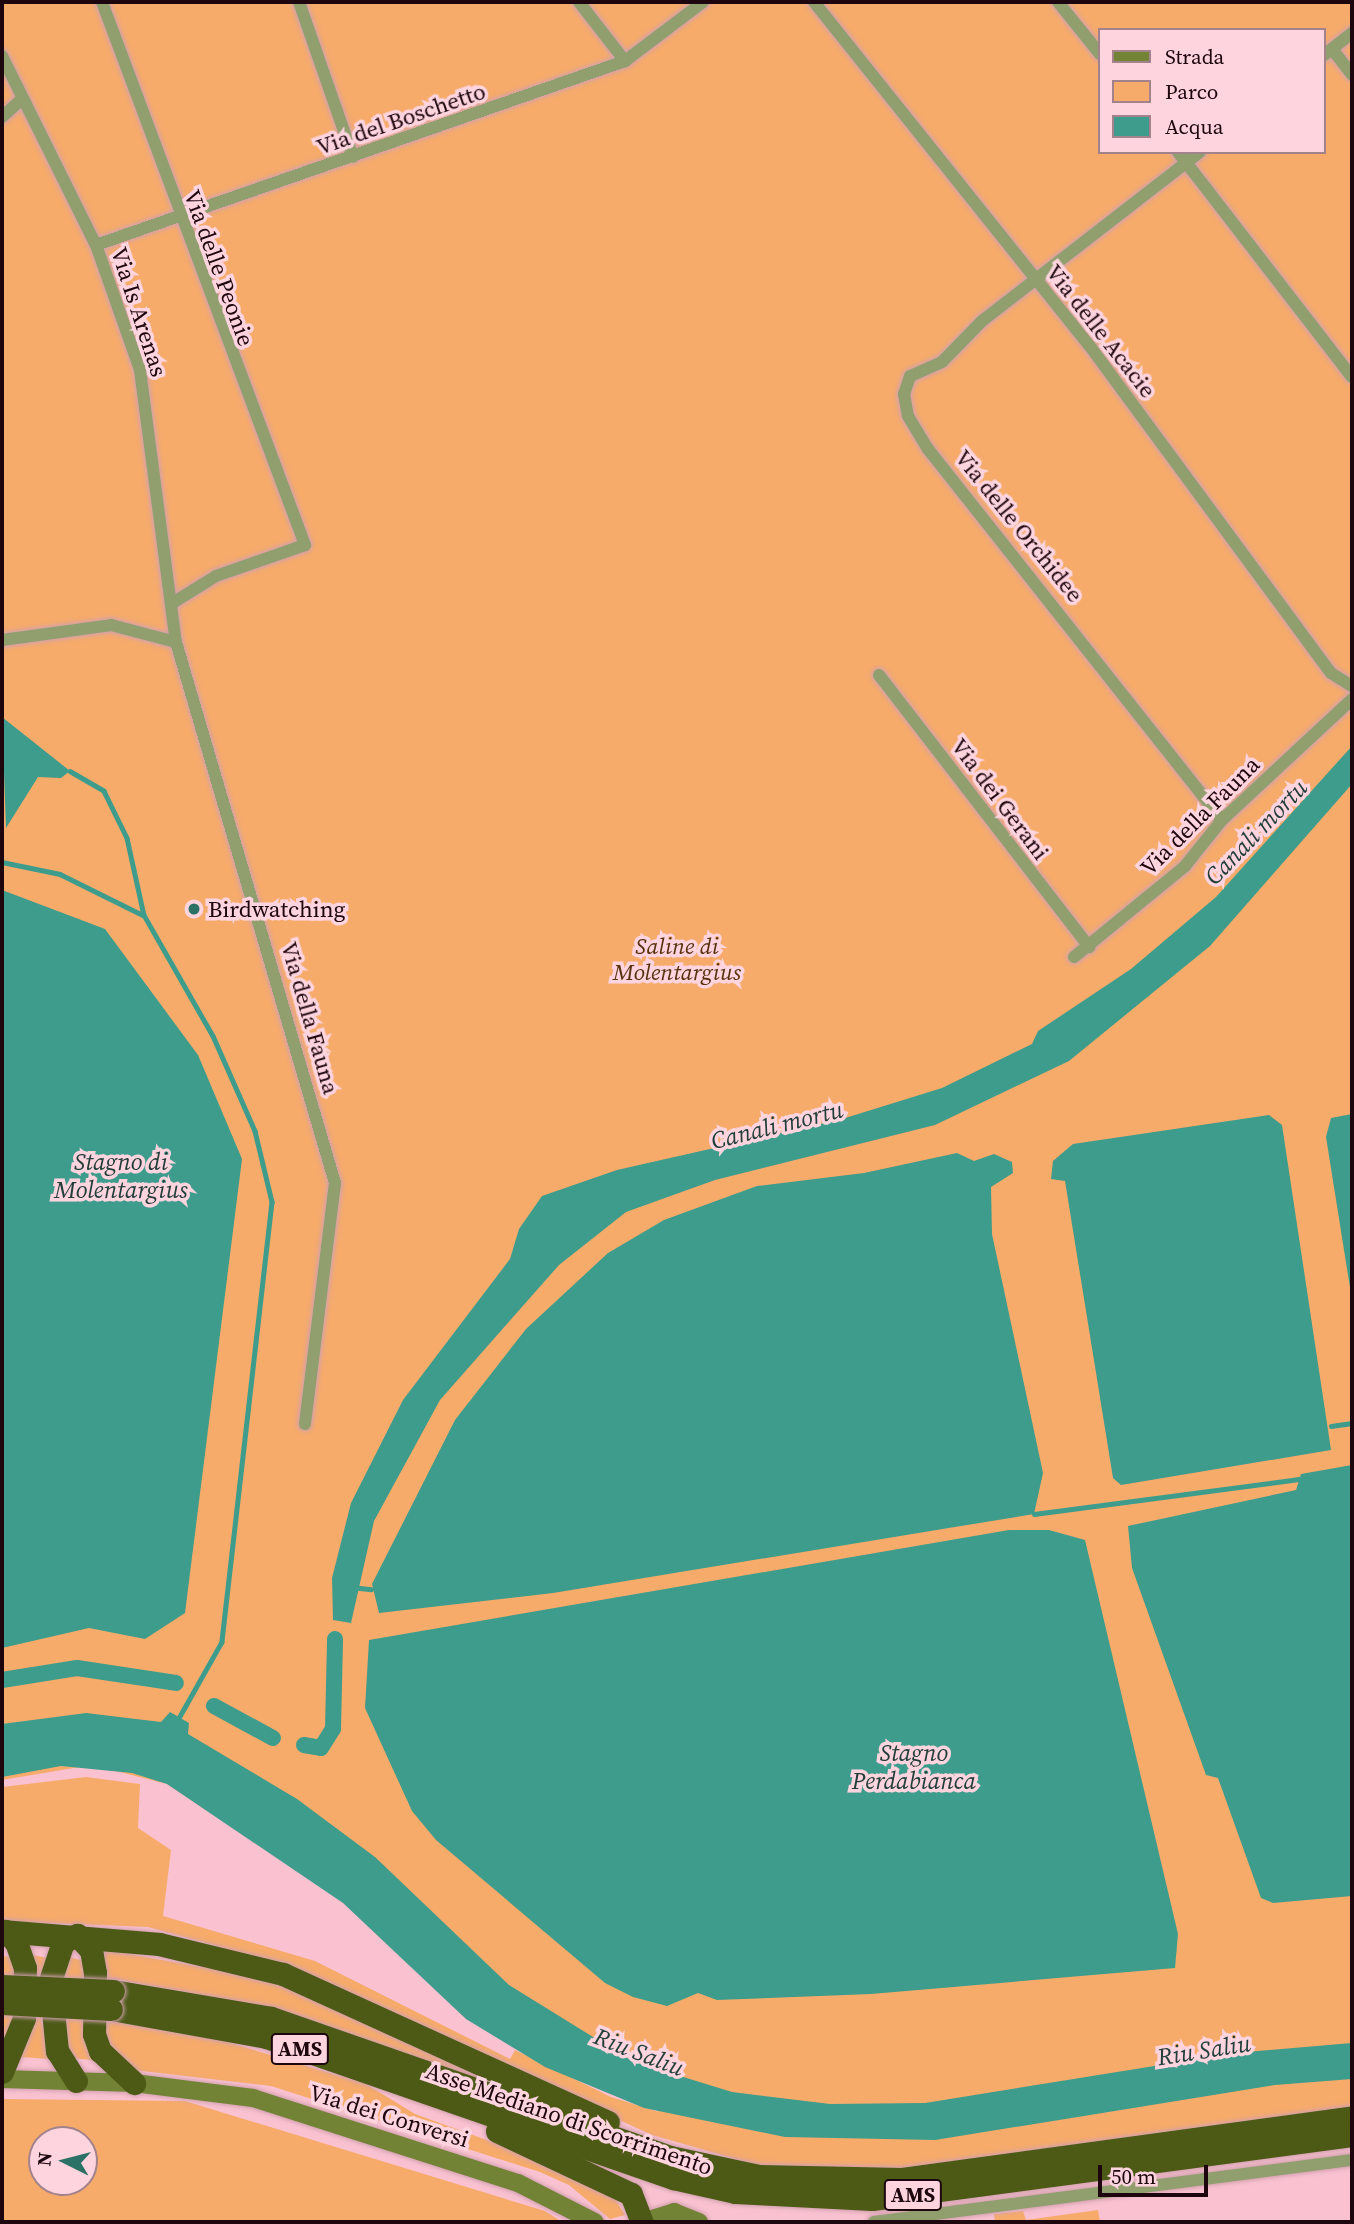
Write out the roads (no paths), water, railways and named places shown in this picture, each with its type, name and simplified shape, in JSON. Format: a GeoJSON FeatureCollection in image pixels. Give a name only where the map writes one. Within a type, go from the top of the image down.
{"type":"FeatureCollection","features":[{"type":"Feature","properties":{"kind":"highway"},"geometry":{"type":"LineString","coordinates":[[3,1932],[159,1944],[283,1974],[623,2129],[629,2143]]}},
{"type":"Feature","properties":{"kind":"highway"},"geometry":{"type":"LineString","coordinates":[[2,2072],[24,2018],[25,1968],[16,1941],[3,1932]]}},
{"type":"Feature","properties":{"kind":"highway"},"geometry":{"type":"LineString","coordinates":[[76,2081],[57,2051],[50,1981],[63,1942],[77,1936]]}},
{"type":"Feature","properties":{"kind":"highway"},"geometry":{"type":"LineString","coordinates":[[77,1936],[90,1951],[95,1973],[94,2034],[100,2051],[134,2083]]}},
{"type":"Feature","properties":{"kind":"highway","name":"Asse Mediano di Scorrimento"},"geometry":{"type":"LineString","coordinates":[[2,1986],[271,2018],[629,2143],[724,2171],[861,2183],[1352,2117]]}},
{"type":"Feature","properties":{"kind":"highway","name":"Asse Mediano di Scorrimento"},"geometry":{"type":"LineString","coordinates":[[2,2003],[112,2000],[266,2037],[673,2178],[735,2192],[828,2200],[917,2195],[1352,2135]]}},
{"type":"Feature","properties":{"kind":"highway"},"geometry":{"type":"LineString","coordinates":[[483,2113],[496,2131],[631,2194],[642,2222]]}},
{"type":"Feature","properties":{"kind":"street","name":"Via delle Peonie"},"geometry":{"type":"LineString","coordinates":[[102,2],[178,219],[305,545],[216,576],[174,602]]}},
{"type":"Feature","properties":{"kind":"street"},"geometry":{"type":"LineString","coordinates":[[299,2],[353,157]]}},
{"type":"Feature","properties":{"kind":"street"},"geometry":{"type":"LineString","coordinates":[[579,2],[625,61]]}},
{"type":"Feature","properties":{"kind":"street","name":"Via del Boschetto"},"geometry":{"type":"LineString","coordinates":[[96,245],[178,219],[625,61],[703,2]]}},
{"type":"Feature","properties":{"kind":"street"},"geometry":{"type":"LineString","coordinates":[[1058,2],[1098,52]]}},
{"type":"Feature","properties":{"kind":"street","name":"Via delle Acacie"},"geometry":{"type":"LineString","coordinates":[[816,3],[1038,283],[1331,673],[1352,686]]}},
{"type":"Feature","properties":{"kind":"street"},"geometry":{"type":"LineString","coordinates":[[1352,33],[1328,52],[1352,75]]}},
{"type":"Feature","properties":{"kind":"street","name":"Via Is Arenas"},"geometry":{"type":"LineString","coordinates":[[2,56],[96,245],[140,370],[174,602],[176,642]]}},
{"type":"Feature","properties":{"kind":"street"},"geometry":{"type":"LineString","coordinates":[[2,117],[23,98]]}},
{"type":"Feature","properties":{"kind":"street"},"geometry":{"type":"LineString","coordinates":[[1038,283],[1183,158],[1352,377]]}},
{"type":"Feature","properties":{"kind":"street","name":"Via delle Orchidee"},"geometry":{"type":"LineString","coordinates":[[1038,283],[982,321],[942,362],[910,376],[908,416],[1222,820]]}},
{"type":"Feature","properties":{"kind":"street"},"geometry":{"type":"LineString","coordinates":[[2,640],[111,625],[176,642]]}},
{"type":"Feature","properties":{"kind":"street","name":"Via della Fauna"},"geometry":{"type":"LineString","coordinates":[[176,642],[335,1183],[305,1424]]}},
{"type":"Feature","properties":{"kind":"street","name":"Via dei Gerani"},"geometry":{"type":"LineString","coordinates":[[879,675],[1089,947]]}},
{"type":"Feature","properties":{"kind":"street","name":"Via della Fauna"},"geometry":{"type":"LineString","coordinates":[[1074,957],[1185,866],[1222,820],[1352,699]]}},
{"type":"Feature","properties":{"kind":"street","name":"Via dei Conversi"},"geometry":{"type":"LineString","coordinates":[[2,2079],[134,2083],[253,2098],[518,2183],[577,2217],[596,2222]]}},
{"type":"Feature","properties":{"kind":"street"},"geometry":{"type":"LineString","coordinates":[[874,2222],[1352,2160]]}},
{"type":"Feature","properties":{"kind":"street"},"geometry":{"type":"LineString","coordinates":[[642,2222],[674,2212],[699,2222]]}},
{"type":"Feature","properties":{"kind":"water"},"geometry":{"type":"Polygon","coordinates":[[[2,717],[70,771],[61,778],[38,777],[6,828],[2,717]]]}},
{"type":"Feature","properties":{"kind":"water"},"geometry":{"type":"Polygon","coordinates":[[[1352,746],[1352,784],[1210,946],[1069,1061],[935,1125],[715,1180],[626,1212],[559,1265],[440,1400],[374,1521],[351,1623],[333,1620],[332,1578],[351,1503],[403,1400],[510,1259],[519,1229],[542,1196],[617,1170],[842,1119],[942,1088],[1032,1044],[1038,1031],[1131,969],[1216,897],[1352,746]]]}},
{"type":"Feature","properties":{"kind":"water","name":"Stagno di Molentargius"},"geometry":{"type":"Polygon","coordinates":[[[2,890],[105,929],[198,1055],[242,1159],[185,1613],[145,1639],[89,1628],[2,1648],[2,890]]]}},
{"type":"Feature","properties":{"kind":"water"},"geometry":{"type":"Polygon","coordinates":[[[1352,1114],[1352,1300],[1326,1137],[1331,1118],[1352,1114]]]}},
{"type":"Feature","properties":{"kind":"water"},"geometry":{"type":"Polygon","coordinates":[[[1269,1115],[1282,1125],[1331,1450],[1121,1485],[1113,1478],[1065,1181],[1051,1179],[1053,1161],[1073,1144],[1269,1115]]]}},
{"type":"Feature","properties":{"kind":"water"},"geometry":{"type":"Polygon","coordinates":[[[957,1153],[974,1161],[994,1154],[1012,1162],[1013,1173],[991,1187],[992,1234],[1043,1473],[1034,1514],[553,1593],[379,1613],[372,1584],[455,1420],[526,1329],[608,1253],[664,1220],[757,1186],[864,1173],[957,1153]]]}},
{"type":"Feature","properties":{"kind":"water"},"geometry":{"type":"Polygon","coordinates":[[[1352,1465],[1352,1896],[1273,1903],[1261,1898],[1218,1778],[1206,1775],[1132,1568],[1128,1526],[1296,1490],[1301,1474],[1352,1465]]]}},
{"type":"Feature","properties":{"kind":"water","name":"Stagno Perdabianca"},"geometry":{"type":"Polygon","coordinates":[[[1009,1530],[1049,1530],[1085,1540],[1178,1934],[1175,1968],[871,1994],[717,2000],[698,1993],[667,2006],[633,1997],[605,1983],[436,1840],[412,1811],[365,1708],[369,1640],[1009,1530]]]}},
{"type":"Feature","properties":{"kind":"water"},"geometry":{"type":"Polygon","coordinates":[[[170,1712],[189,1723],[188,1734],[297,1799],[375,1857],[509,1985],[627,2058],[667,2072],[732,2092],[830,2104],[925,2103],[1235,2053],[1352,2043],[1352,2079],[1275,2085],[935,2140],[785,2137],[644,2108],[545,2067],[466,2019],[343,1903],[167,1784],[132,1773],[61,1766],[2,1777],[2,1724],[86,1713],[161,1722],[170,1712]]]}},
{"type":"Feature","properties":{"kind":"waterway"},"geometry":{"type":"LineString","coordinates":[[70,771],[104,791],[127,838],[144,915],[213,1036],[255,1131],[272,1202],[222,1642],[177,1722]]}},
{"type":"Feature","properties":{"kind":"waterway"},"geometry":{"type":"LineString","coordinates":[[2,862],[60,874],[143,915]]}},
{"type":"Feature","properties":{"kind":"waterway"},"geometry":{"type":"LineString","coordinates":[[1331,1426],[1352,1423]]}},
{"type":"Feature","properties":{"kind":"waterway"},"geometry":{"type":"LineString","coordinates":[[1034,1514],[1299,1479]]}},
{"type":"Feature","properties":{"kind":"waterway"},"geometry":{"type":"LineString","coordinates":[[351,1587],[371,1589]]}},
{"type":"Feature","properties":{"kind":"waterway","name":"Canali mortu"},"geometry":{"type":"LineString","coordinates":[[304,1745],[321,1748],[333,1729],[335,1639]]}},
{"type":"Feature","properties":{"kind":"waterway","name":"Canali mortu"},"geometry":{"type":"LineString","coordinates":[[2,1680],[77,1668],[176,1683]]}},
{"type":"Feature","properties":{"kind":"waterway","name":"Canali mortu"},"geometry":{"type":"LineString","coordinates":[[214,1706],[273,1738]]}},
{"type":"Feature","properties":{"kind":"place","name":"Birdwatching"},"geometry":{"type":"Point","coordinates":[194,909]}},
{"type":"Feature","properties":{"kind":"park label","name":"Saline di Molentargius"},"geometry":{"type":"Point","coordinates":[677,959]}},
{"type":"Feature","properties":{"kind":"water label","name":"Riu Saliu"},"geometry":{"type":"Point","coordinates":[1204,2050]}},
{"type":"Feature","properties":{"kind":"water label","name":"Riu Saliu"},"geometry":{"type":"Point","coordinates":[639,2052]}}]}
